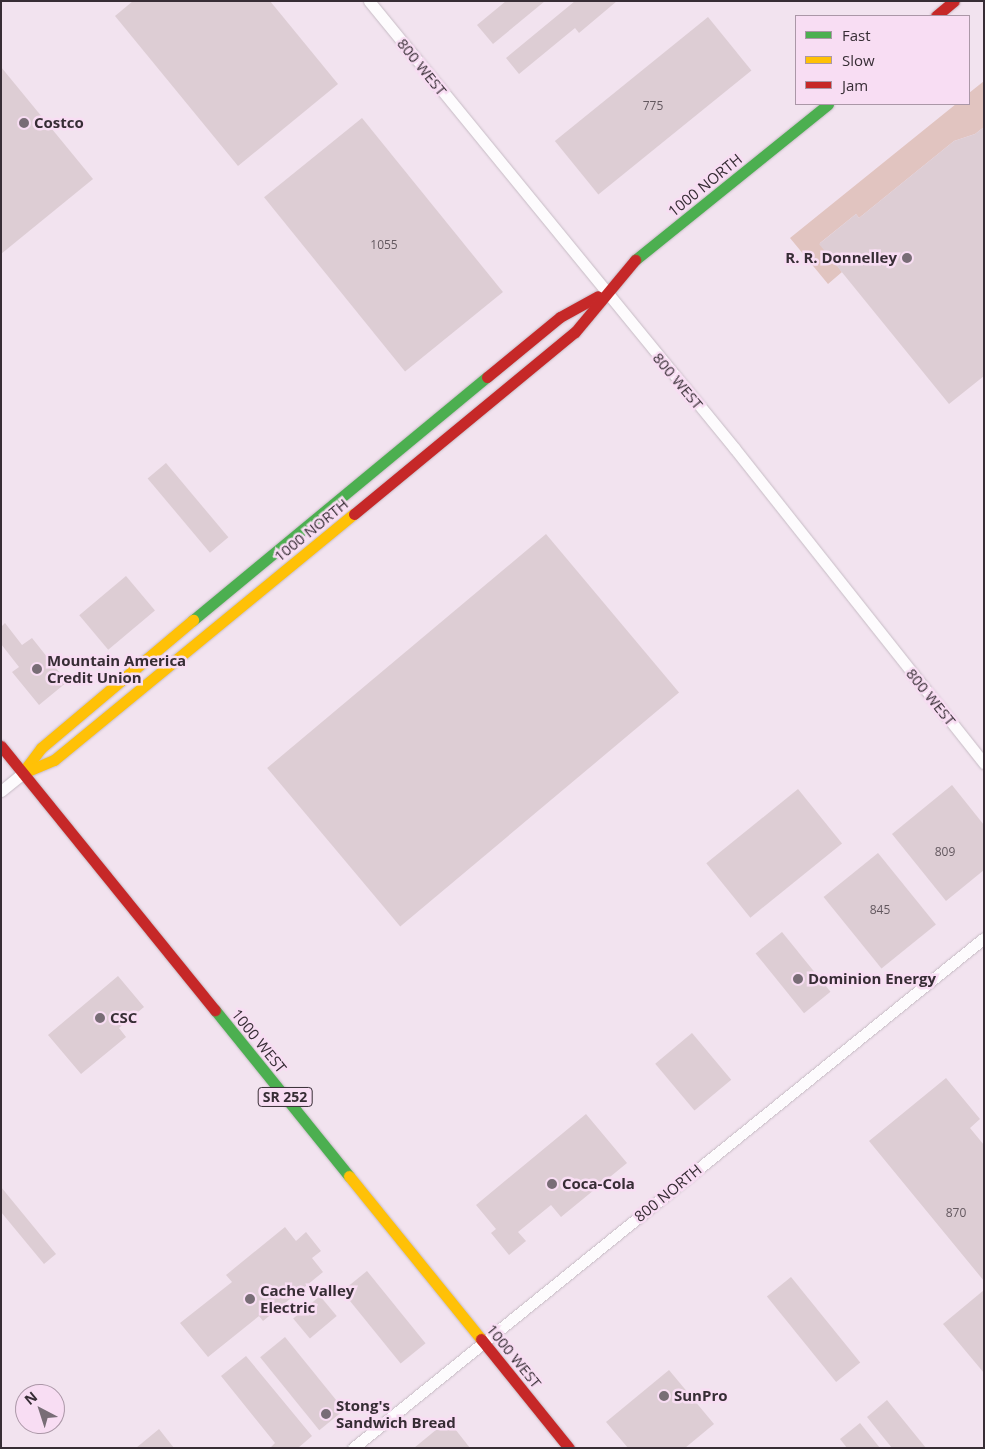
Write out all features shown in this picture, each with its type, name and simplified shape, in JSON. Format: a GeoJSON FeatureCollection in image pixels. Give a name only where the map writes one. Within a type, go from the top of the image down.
{"type":"FeatureCollection","features":[{"type":"Feature","properties":{"kind":"street","name":"800 WEST"},"geometry":{"type":"LineString","coordinates":[[369,1],[604,293],[735,449],[984,763]]}},
{"type":"Feature","properties":{"kind":"street"},"geometry":{"type":"LineString","coordinates":[[937,15],[954,1]]}},
{"type":"Feature","properties":{"kind":"street","name":"1000 NORTH"},"geometry":{"type":"LineString","coordinates":[[23,773],[54,760],[567,338],[631,263],[827,105]]}},
{"type":"Feature","properties":{"kind":"street","name":"1000 NORTH"},"geometry":{"type":"LineString","coordinates":[[1,791],[23,773],[41,748],[206,609],[560,317],[604,293]]}},
{"type":"Feature","properties":{"kind":"street","name":"1000 WEST"},"geometry":{"type":"LineString","coordinates":[[1,746],[569,1448]]}},
{"type":"Feature","properties":{"kind":"street","name":"800 NORTH"},"geometry":{"type":"LineString","coordinates":[[353,1448],[984,938]]}},
{"type":"Feature","properties":{"kind":"shaded area"},"geometry":{"type":"Polygon","coordinates":[[[984,81],[984,127],[975,134],[954,141],[859,218],[856,214],[820,243],[842,272],[828,284],[790,238],[955,105],[970,105],[970,92],[984,81]]]}},
{"type":"Feature","properties":{"kind":"building"},"geometry":{"type":"Polygon","coordinates":[[[133,1],[270,1],[338,84],[238,166],[115,16],[133,1]]]}},
{"type":"Feature","properties":{"kind":"building"},"geometry":{"type":"Polygon","coordinates":[[[506,1],[545,1],[493,44],[477,25],[506,1]]]}},
{"type":"Feature","properties":{"kind":"building"},"geometry":{"type":"Polygon","coordinates":[[[575,1],[617,1],[579,33],[575,28],[519,74],[506,58],[575,1]]]}},
{"type":"Feature","properties":{"kind":"building"},"geometry":{"type":"Polygon","coordinates":[[[708,17],[751,71],[598,195],[555,141],[708,17]]]}},
{"type":"Feature","properties":{"kind":"building","name":"Costco"},"geometry":{"type":"Polygon","coordinates":[[[1,67],[93,179],[1,254],[1,67]]]}},
{"type":"Feature","properties":{"kind":"building"},"geometry":{"type":"Polygon","coordinates":[[[362,118],[503,292],[405,371],[264,197],[362,118]]]}},
{"type":"Feature","properties":{"kind":"building","name":"R. R. Donnelley"},"geometry":{"type":"Polygon","coordinates":[[[984,127],[984,376],[949,404],[819,244],[856,214],[859,218],[954,141],[975,134],[984,127]]]}},
{"type":"Feature","properties":{"kind":"building"},"geometry":{"type":"Polygon","coordinates":[[[166,463],[228,537],[210,553],[148,478],[166,463]]]}},
{"type":"Feature","properties":{"kind":"building"},"geometry":{"type":"Polygon","coordinates":[[[546,534],[679,693],[400,927],[267,768],[546,534]]]}},
{"type":"Feature","properties":{"kind":"building"},"geometry":{"type":"Polygon","coordinates":[[[126,576],[155,610],[108,650],[79,615],[126,576]]]}},
{"type":"Feature","properties":{"kind":"building","name":"Mountain America Credit Union"},"geometry":{"type":"Polygon","coordinates":[[[5,623],[22,645],[32,638],[67,682],[39,705],[12,672],[19,667],[1,644],[1,627],[5,623]]]}},
{"type":"Feature","properties":{"kind":"building"},"geometry":{"type":"Polygon","coordinates":[[[952,785],[984,825],[984,870],[946,901],[892,834],[952,785]]]}},
{"type":"Feature","properties":{"kind":"building"},"geometry":{"type":"Polygon","coordinates":[[[798,789],[842,843],[750,918],[706,863],[798,789]]]}},
{"type":"Feature","properties":{"kind":"building"},"geometry":{"type":"Polygon","coordinates":[[[878,853],[936,924],[881,969],[824,897],[878,853]]]}},
{"type":"Feature","properties":{"kind":"building"},"geometry":{"type":"Polygon","coordinates":[[[782,932],[830,992],[804,1013],[756,953],[782,932]]]}},
{"type":"Feature","properties":{"kind":"building","name":"CSC"},"geometry":{"type":"Polygon","coordinates":[[[118,976],[144,1007],[119,1028],[126,1037],[81,1074],[48,1035],[118,976]]]}},
{"type":"Feature","properties":{"kind":"building"},"geometry":{"type":"Polygon","coordinates":[[[692,1033],[731,1080],[694,1111],[655,1064],[692,1033]]]}},
{"type":"Feature","properties":{"kind":"building"},"geometry":{"type":"Polygon","coordinates":[[[946,1078],[980,1119],[970,1128],[984,1145],[984,1281],[869,1141],[946,1078]]]}},
{"type":"Feature","properties":{"kind":"building","name":"Coca-Cola"},"geometry":{"type":"Polygon","coordinates":[[[586,1114],[627,1163],[561,1217],[551,1205],[518,1232],[526,1241],[509,1255],[491,1233],[496,1229],[476,1205],[586,1114]]]}},
{"type":"Feature","properties":{"kind":"building"},"geometry":{"type":"Polygon","coordinates":[[[1,1187],[56,1254],[44,1264],[1,1212],[1,1187]]]}},
{"type":"Feature","properties":{"kind":"building","name":"Cache Valley Electric"},"geometry":{"type":"Polygon","coordinates":[[[285,1227],[296,1241],[306,1232],[321,1251],[312,1258],[323,1272],[263,1321],[259,1316],[208,1357],[180,1323],[232,1282],[226,1275],[285,1227]]]}},
{"type":"Feature","properties":{"kind":"building"},"geometry":{"type":"Polygon","coordinates":[[[367,1271],[426,1343],[401,1363],[342,1291],[367,1271]]]}},
{"type":"Feature","properties":{"kind":"building"},"geometry":{"type":"Polygon","coordinates":[[[791,1277],[860,1362],[836,1382],[767,1297],[791,1277]]]}},
{"type":"Feature","properties":{"kind":"building"},"geometry":{"type":"Polygon","coordinates":[[[984,1290],[984,1373],[943,1324],[984,1290]]]}},
{"type":"Feature","properties":{"kind":"building"},"geometry":{"type":"Polygon","coordinates":[[[320,1296],[337,1316],[310,1338],[293,1318],[320,1296]]]}},
{"type":"Feature","properties":{"kind":"building"},"geometry":{"type":"Polygon","coordinates":[[[285,1337],[344,1410],[319,1430],[260,1357],[285,1337]]]}},
{"type":"Feature","properties":{"kind":"building"},"geometry":{"type":"Polygon","coordinates":[[[246,1356],[312,1436],[298,1448],[270,1448],[275,1443],[221,1376],[246,1356]]]}},
{"type":"Feature","properties":{"kind":"building","name":"SunPro"},"geometry":{"type":"Polygon","coordinates":[[[669,1370],[714,1424],[685,1448],[628,1448],[606,1422],[669,1370]]]}},
{"type":"Feature","properties":{"kind":"building"},"geometry":{"type":"Polygon","coordinates":[[[887,1400],[926,1448],[892,1448],[867,1417],[887,1400]]]}},
{"type":"Feature","properties":{"kind":"building"},"geometry":{"type":"Polygon","coordinates":[[[448,1420],[470,1448],[414,1448],[448,1420]]]}},
{"type":"Feature","properties":{"kind":"building"},"geometry":{"type":"Polygon","coordinates":[[[860,1423],[880,1448],[847,1448],[840,1439],[860,1423]]]}},
{"type":"Feature","properties":{"kind":"building"},"geometry":{"type":"Polygon","coordinates":[[[159,1429],[174,1448],[136,1448],[159,1429]]]}},
{"type":"Feature","properties":{"kind":"traffic: fast"},"geometry":{"type":"LineString","coordinates":[[635,260],[827,105]]}},
{"type":"Feature","properties":{"kind":"traffic: fast"},"geometry":{"type":"LineString","coordinates":[[193,620],[487,377]]}},
{"type":"Feature","properties":{"kind":"traffic: fast"},"geometry":{"type":"LineString","coordinates":[[215,1010],[349,1176]]}},
{"type":"Feature","properties":{"kind":"traffic: slow"},"geometry":{"type":"LineString","coordinates":[[23,773],[54,760],[354,514]]}},
{"type":"Feature","properties":{"kind":"traffic: slow"},"geometry":{"type":"LineString","coordinates":[[23,772],[41,748],[193,620]]}},
{"type":"Feature","properties":{"kind":"traffic: slow"},"geometry":{"type":"LineString","coordinates":[[349,1176],[481,1339]]}},
{"type":"Feature","properties":{"kind":"traffic: jam"},"geometry":{"type":"LineString","coordinates":[[937,15],[954,1]]}},
{"type":"Feature","properties":{"kind":"traffic: jam"},"geometry":{"type":"LineString","coordinates":[[354,514],[575,332],[635,260]]}},
{"type":"Feature","properties":{"kind":"traffic: jam"},"geometry":{"type":"LineString","coordinates":[[487,377],[560,317],[598,296]]}},
{"type":"Feature","properties":{"kind":"traffic: jam"},"geometry":{"type":"LineString","coordinates":[[1,746],[215,1010]]}},
{"type":"Feature","properties":{"kind":"traffic: jam"},"geometry":{"type":"LineString","coordinates":[[481,1339],[569,1448]]}},
{"type":"Feature","properties":{"kind":"place","name":"Costco"},"geometry":{"type":"Point","coordinates":[24,123]}},
{"type":"Feature","properties":{"kind":"place","name":"R. R. Donnelley"},"geometry":{"type":"Point","coordinates":[907,258]}},
{"type":"Feature","properties":{"kind":"place","name":"Mountain America Credit Union"},"geometry":{"type":"Point","coordinates":[37,669]}},
{"type":"Feature","properties":{"kind":"place","name":"Dominion Energy"},"geometry":{"type":"Point","coordinates":[798,979]}},
{"type":"Feature","properties":{"kind":"place","name":"CSC"},"geometry":{"type":"Point","coordinates":[100,1018]}},
{"type":"Feature","properties":{"kind":"place","name":"Coca-Cola"},"geometry":{"type":"Point","coordinates":[552,1184]}},
{"type":"Feature","properties":{"kind":"place","name":"Cache Valley Electric"},"geometry":{"type":"Point","coordinates":[250,1299]}},
{"type":"Feature","properties":{"kind":"place","name":"SunPro"},"geometry":{"type":"Point","coordinates":[664,1396]}},
{"type":"Feature","properties":{"kind":"place","name":"Stong's Sandwich Bread"},"geometry":{"type":"Point","coordinates":[326,1414]}}]}
